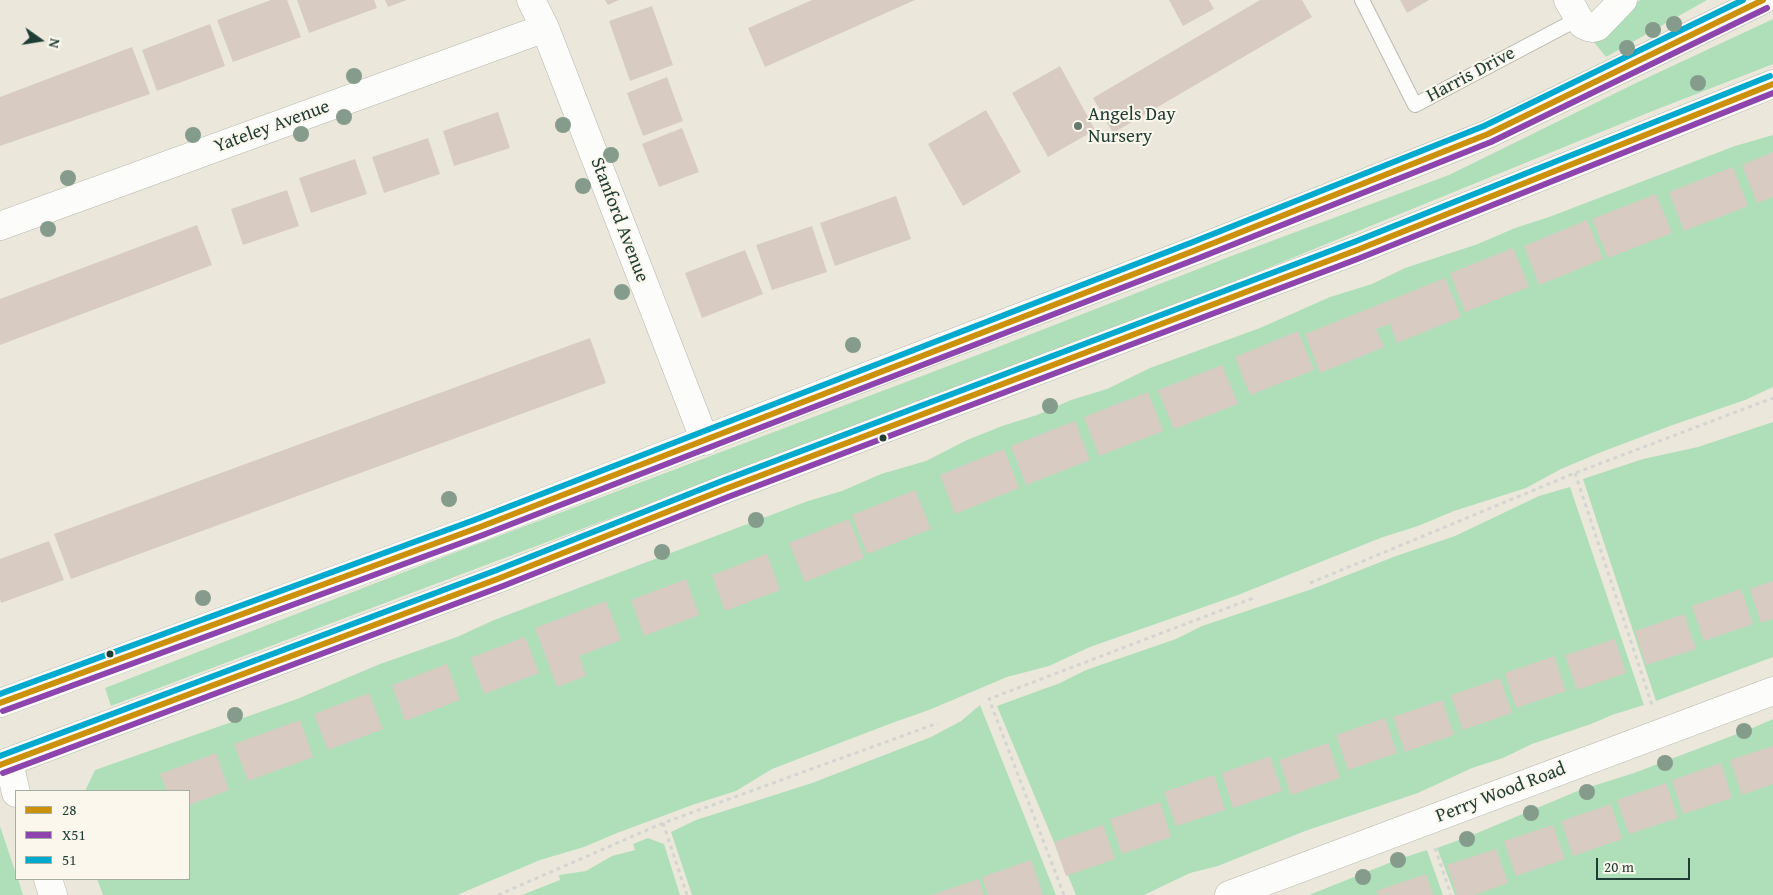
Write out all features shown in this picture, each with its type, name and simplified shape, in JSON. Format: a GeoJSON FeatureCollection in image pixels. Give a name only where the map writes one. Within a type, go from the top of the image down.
{"type":"FeatureCollection","features":[{"type":"Feature","properties":{"kind":"main road","name":"Stanford Avenue"},"geometry":{"type":"LineString","coordinates":[[531,0],[545,28],[705,441]]}},
{"type":"Feature","properties":{"kind":"main road"},"geometry":{"type":"LineString","coordinates":[[1573,9],[1588,28],[1597,26],[1623,0]]}},
{"type":"Feature","properties":{"kind":"main road"},"geometry":{"type":"LineString","coordinates":[[0,703],[480,527],[705,441],[1488,134],[1763,0]]}},
{"type":"Feature","properties":{"kind":"main road","name":"Yateley Avenue"},"geometry":{"type":"LineString","coordinates":[[0,226],[545,28]]}},
{"type":"Feature","properties":{"kind":"main road"},"geometry":{"type":"LineString","coordinates":[[15,790],[4,763],[491,581],[725,489],[1357,250],[1773,84]]}},
{"type":"Feature","properties":{"kind":"main road","name":"Perry Wood Road"},"geometry":{"type":"LineString","coordinates":[[1229,895],[1773,691]]}},
{"type":"Feature","properties":{"kind":"main road"},"geometry":{"type":"LineString","coordinates":[[48,880],[53,895]]}},
{"type":"Feature","properties":{"kind":"lane","name":"Harris Drive"},"geometry":{"type":"LineString","coordinates":[[1362,0],[1415,104],[1573,9]]}},
{"type":"Feature","properties":{"kind":"path"},"geometry":{"type":"LineString","coordinates":[[1310,583],[1575,473],[1773,398]]}},
{"type":"Feature","properties":{"kind":"path"},"geometry":{"type":"LineString","coordinates":[[1575,473],[1660,732]]}},
{"type":"Feature","properties":{"kind":"path"},"geometry":{"type":"LineString","coordinates":[[1064,895],[989,699],[1256,597]]}},
{"type":"Feature","properties":{"kind":"path"},"geometry":{"type":"LineString","coordinates":[[498,895],[663,823],[938,723]]}},
{"type":"Feature","properties":{"kind":"path"},"geometry":{"type":"LineString","coordinates":[[1426,822],[1451,895]]}},
{"type":"Feature","properties":{"kind":"path"},"geometry":{"type":"LineString","coordinates":[[663,823],[687,895]]}},
{"type":"Feature","properties":{"kind":"green space"},"geometry":{"type":"Polygon","coordinates":[[[1640,0],[1707,0],[1606,57],[1593,41],[1640,0]]]}},
{"type":"Feature","properties":{"kind":"green space"},"geometry":{"type":"Polygon","coordinates":[[[1773,19],[1773,64],[1650,112],[1172,307],[111,706],[105,688],[1234,255],[1449,175],[1636,83],[1773,19]]]}},
{"type":"Feature","properties":{"kind":"green space"},"geometry":{"type":"Polygon","coordinates":[[[1773,135],[1773,387],[1745,400],[1599,453],[1561,469],[1526,488],[1454,511],[1418,526],[1383,537],[1238,595],[1090,647],[1049,666],[1007,677],[929,710],[772,769],[736,791],[695,804],[584,847],[540,860],[457,895],[103,895],[97,880],[190,880],[190,790],[85,790],[95,770],[297,699],[380,664],[457,637],[494,620],[808,501],[842,491],[881,474],[926,461],[967,440],[1037,415],[1071,400],[1107,389],[1150,368],[1260,328],[1330,297],[1372,284],[1405,268],[1478,244],[1515,228],[1549,217],[1735,146],[1773,135]]]}},
{"type":"Feature","properties":{"kind":"green space"},"geometry":{"type":"Polygon","coordinates":[[[1773,422],[1773,657],[1656,701],[1583,479],[1643,459],[1698,447],[1773,422]]]}},
{"type":"Feature","properties":{"kind":"green space"},"geometry":{"type":"Polygon","coordinates":[[[1570,487],[1644,705],[1532,744],[1503,758],[1472,768],[1418,793],[1305,831],[1218,866],[1190,873],[1144,895],[1076,895],[997,706],[1060,683],[1086,670],[1176,639],[1202,626],[1312,589],[1396,556],[1455,536],[1539,496],[1570,487]]]}},
{"type":"Feature","properties":{"kind":"green space"},"geometry":{"type":"Polygon","coordinates":[[[980,705],[1056,895],[692,895],[671,832],[696,820],[812,783],[931,737],[961,721],[980,705]]]}},
{"type":"Feature","properties":{"kind":"green space"},"geometry":{"type":"Polygon","coordinates":[[[1773,719],[1773,895],[1455,895],[1437,848],[1580,790],[1634,773],[1773,719]]]}},
{"type":"Feature","properties":{"kind":"green space"},"geometry":{"type":"Polygon","coordinates":[[[0,826],[15,871],[15,880],[18,880],[23,895],[0,895],[0,826]]]}},
{"type":"Feature","properties":{"kind":"green space"},"geometry":{"type":"Polygon","coordinates":[[[648,838],[664,844],[680,895],[522,895],[560,880],[559,875],[586,871],[612,856],[635,850],[633,844],[648,838]]]}},
{"type":"Feature","properties":{"kind":"green space"},"geometry":{"type":"Polygon","coordinates":[[[1427,850],[1443,895],[1309,895],[1399,859],[1427,850]]]}},
{"type":"Feature","properties":{"kind":"building"},"geometry":{"type":"Polygon","coordinates":[[[271,0],[287,0],[301,37],[233,62],[217,20],[271,0]]]}},
{"type":"Feature","properties":{"kind":"building"},"geometry":{"type":"Polygon","coordinates":[[[297,0],[374,0],[377,8],[309,33],[297,0]]]}},
{"type":"Feature","properties":{"kind":"building"},"geometry":{"type":"Polygon","coordinates":[[[385,0],[407,0],[388,7],[385,0]]]}},
{"type":"Feature","properties":{"kind":"building"},"geometry":{"type":"Polygon","coordinates":[[[605,0],[619,0],[608,5],[605,0]]]}},
{"type":"Feature","properties":{"kind":"building"},"geometry":{"type":"Polygon","coordinates":[[[812,0],[915,0],[765,67],[748,28],[812,0]]]}},
{"type":"Feature","properties":{"kind":"building"},"geometry":{"type":"Polygon","coordinates":[[[1169,0],[1209,0],[1214,9],[1183,26],[1169,0]]]}},
{"type":"Feature","properties":{"kind":"building"},"geometry":{"type":"Polygon","coordinates":[[[1260,0],[1302,0],[1312,17],[1113,133],[1093,98],[1260,0]]]}},
{"type":"Feature","properties":{"kind":"building"},"geometry":{"type":"Polygon","coordinates":[[[1400,0],[1429,0],[1407,13],[1400,0]]]}},
{"type":"Feature","properties":{"kind":"building"},"geometry":{"type":"Polygon","coordinates":[[[652,6],[673,65],[630,81],[609,21],[652,6]]]}},
{"type":"Feature","properties":{"kind":"building"},"geometry":{"type":"Polygon","coordinates":[[[210,24],[225,66],[157,91],[142,50],[210,24]]]}},
{"type":"Feature","properties":{"kind":"building"},"geometry":{"type":"Polygon","coordinates":[[[132,47],[150,94],[0,146],[0,97],[132,47]]]}},
{"type":"Feature","properties":{"kind":"building"},"geometry":{"type":"Polygon","coordinates":[[[1060,66],[1095,130],[1048,157],[1012,93],[1060,66]]]}},
{"type":"Feature","properties":{"kind":"building"},"geometry":{"type":"Polygon","coordinates":[[[667,77],[683,121],[643,136],[627,93],[667,77]]]}},
{"type":"Feature","properties":{"kind":"building"},"geometry":{"type":"Polygon","coordinates":[[[986,110],[1021,172],[963,206],[928,144],[986,110]]]}},
{"type":"Feature","properties":{"kind":"building"},"geometry":{"type":"Polygon","coordinates":[[[498,112],[510,148],[454,166],[443,131],[498,112]]]}},
{"type":"Feature","properties":{"kind":"building"},"geometry":{"type":"Polygon","coordinates":[[[682,128],[699,172],[659,187],[642,144],[682,128]]]}},
{"type":"Feature","properties":{"kind":"building"},"geometry":{"type":"Polygon","coordinates":[[[428,138],[440,174],[384,193],[372,157],[428,138]]]}},
{"type":"Feature","properties":{"kind":"building"},"geometry":{"type":"Polygon","coordinates":[[[1773,152],[1773,197],[1757,203],[1742,165],[1773,152]]]}},
{"type":"Feature","properties":{"kind":"building"},"geometry":{"type":"Polygon","coordinates":[[[355,159],[367,194],[311,213],[299,178],[355,159]]]}},
{"type":"Feature","properties":{"kind":"building"},"geometry":{"type":"Polygon","coordinates":[[[1733,167],[1748,206],[1684,231],[1669,192],[1733,167]]]}},
{"type":"Feature","properties":{"kind":"building"},"geometry":{"type":"Polygon","coordinates":[[[287,190],[299,226],[243,245],[231,209],[287,190]]]}},
{"type":"Feature","properties":{"kind":"building"},"geometry":{"type":"Polygon","coordinates":[[[1656,194],[1672,233],[1608,258],[1592,219],[1656,194]]]}},
{"type":"Feature","properties":{"kind":"building"},"geometry":{"type":"Polygon","coordinates":[[[896,196],[911,239],[835,266],[820,223],[896,196]]]}},
{"type":"Feature","properties":{"kind":"building"},"geometry":{"type":"Polygon","coordinates":[[[1587,220],[1603,259],[1539,285],[1524,246],[1587,220]]]}},
{"type":"Feature","properties":{"kind":"building"},"geometry":{"type":"Polygon","coordinates":[[[197,225],[212,265],[0,345],[0,299],[197,225]]]}},
{"type":"Feature","properties":{"kind":"building"},"geometry":{"type":"Polygon","coordinates":[[[812,226],[827,272],[772,290],[756,245],[812,226]]]}},
{"type":"Feature","properties":{"kind":"building"},"geometry":{"type":"Polygon","coordinates":[[[1513,248],[1529,287],[1465,312],[1450,273],[1513,248]]]}},
{"type":"Feature","properties":{"kind":"building"},"geometry":{"type":"Polygon","coordinates":[[[745,250],[763,294],[702,318],[685,273],[745,250]]]}},
{"type":"Feature","properties":{"kind":"building"},"geometry":{"type":"Polygon","coordinates":[[[1445,278],[1461,317],[1397,343],[1390,324],[1376,329],[1384,347],[1320,373],[1305,334],[1445,278]]]}},
{"type":"Feature","properties":{"kind":"building"},"geometry":{"type":"Polygon","coordinates":[[[1298,331],[1314,370],[1250,395],[1235,357],[1298,331]]]}},
{"type":"Feature","properties":{"kind":"building"},"geometry":{"type":"Polygon","coordinates":[[[590,338],[606,383],[71,579],[54,534],[590,338]]]}},
{"type":"Feature","properties":{"kind":"building"},"geometry":{"type":"Polygon","coordinates":[[[1222,365],[1238,404],[1174,429],[1158,390],[1222,365]]]}},
{"type":"Feature","properties":{"kind":"building"},"geometry":{"type":"Polygon","coordinates":[[[1148,392],[1163,431],[1099,456],[1084,417],[1148,392]]]}},
{"type":"Feature","properties":{"kind":"building"},"geometry":{"type":"Polygon","coordinates":[[[1075,421],[1090,460],[1026,485],[1011,446],[1075,421]]]}},
{"type":"Feature","properties":{"kind":"building"},"geometry":{"type":"Polygon","coordinates":[[[1004,449],[1019,488],[955,514],[940,475],[1004,449]]]}},
{"type":"Feature","properties":{"kind":"building"},"geometry":{"type":"Polygon","coordinates":[[[915,490],[931,529],[867,554],[852,515],[915,490]]]}},
{"type":"Feature","properties":{"kind":"building"},"geometry":{"type":"Polygon","coordinates":[[[849,519],[864,558],[805,582],[789,543],[849,519]]]}},
{"type":"Feature","properties":{"kind":"building"},"geometry":{"type":"Polygon","coordinates":[[[49,541],[64,580],[1,603],[0,559],[49,541]]]}},
{"type":"Feature","properties":{"kind":"building"},"geometry":{"type":"Polygon","coordinates":[[[767,554],[780,590],[725,611],[712,575],[767,554]]]}},
{"type":"Feature","properties":{"kind":"building"},"geometry":{"type":"Polygon","coordinates":[[[686,579],[699,615],[644,636],[631,600],[686,579]]]}},
{"type":"Feature","properties":{"kind":"building"},"geometry":{"type":"Polygon","coordinates":[[[1773,581],[1773,619],[1761,623],[1750,589],[1773,581]]]}},
{"type":"Feature","properties":{"kind":"building"},"geometry":{"type":"Polygon","coordinates":[[[1741,589],[1753,624],[1704,641],[1692,606],[1741,589]]]}},
{"type":"Feature","properties":{"kind":"building"},"geometry":{"type":"Polygon","coordinates":[[[606,601],[621,640],[579,656],[586,676],[557,687],[535,628],[606,601]]]}},
{"type":"Feature","properties":{"kind":"building"},"geometry":{"type":"Polygon","coordinates":[[[1684,614],[1696,649],[1646,665],[1635,631],[1684,614]]]}},
{"type":"Feature","properties":{"kind":"building"},"geometry":{"type":"Polygon","coordinates":[[[525,637],[539,673],[484,694],[470,658],[525,637]]]}},
{"type":"Feature","properties":{"kind":"building"},"geometry":{"type":"Polygon","coordinates":[[[1615,639],[1626,673],[1577,690],[1565,655],[1615,639]]]}},
{"type":"Feature","properties":{"kind":"building"},"geometry":{"type":"Polygon","coordinates":[[[1554,656],[1566,691],[1516,708],[1505,673],[1554,656]]]}},
{"type":"Feature","properties":{"kind":"building"},"geometry":{"type":"Polygon","coordinates":[[[447,664],[460,700],[405,721],[392,685],[447,664]]]}},
{"type":"Feature","properties":{"kind":"building"},"geometry":{"type":"Polygon","coordinates":[[[1500,678],[1512,713],[1463,730],[1451,695],[1500,678]]]}},
{"type":"Feature","properties":{"kind":"building"},"geometry":{"type":"Polygon","coordinates":[[[369,693],[383,729],[328,750],[314,714],[369,693]]]}},
{"type":"Feature","properties":{"kind":"building"},"geometry":{"type":"Polygon","coordinates":[[[1442,700],[1454,735],[1405,752],[1393,717],[1442,700]]]}},
{"type":"Feature","properties":{"kind":"building"},"geometry":{"type":"Polygon","coordinates":[[[1385,718],[1397,753],[1348,770],[1336,735],[1385,718]]]}},
{"type":"Feature","properties":{"kind":"building"},"geometry":{"type":"Polygon","coordinates":[[[300,720],[313,757],[248,781],[234,744],[300,720]]]}},
{"type":"Feature","properties":{"kind":"building"},"geometry":{"type":"Polygon","coordinates":[[[1328,743],[1340,778],[1291,795],[1279,760],[1328,743]]]}},
{"type":"Feature","properties":{"kind":"building"},"geometry":{"type":"Polygon","coordinates":[[[1773,746],[1773,784],[1742,795],[1730,760],[1773,746]]]}},
{"type":"Feature","properties":{"kind":"building"},"geometry":{"type":"Polygon","coordinates":[[[216,753],[229,790],[190,805],[190,790],[167,790],[160,774],[216,753]]]}},
{"type":"Feature","properties":{"kind":"building"},"geometry":{"type":"Polygon","coordinates":[[[1270,756],[1282,791],[1233,808],[1222,773],[1270,756]]]}},
{"type":"Feature","properties":{"kind":"building"},"geometry":{"type":"Polygon","coordinates":[[[1721,763],[1732,798],[1683,814],[1672,780],[1721,763]]]}},
{"type":"Feature","properties":{"kind":"building"},"geometry":{"type":"Polygon","coordinates":[[[1214,775],[1225,810],[1176,826],[1164,792],[1214,775]]]}},
{"type":"Feature","properties":{"kind":"building"},"geometry":{"type":"Polygon","coordinates":[[[1666,783],[1678,818],[1629,834],[1617,800],[1666,783]]]}},
{"type":"Feature","properties":{"kind":"building"},"geometry":{"type":"Polygon","coordinates":[[[1160,802],[1171,837],[1122,854],[1110,819],[1160,802]]]}},
{"type":"Feature","properties":{"kind":"building"},"geometry":{"type":"Polygon","coordinates":[[[1611,804],[1622,839],[1573,856],[1561,821],[1611,804]]]}},
{"type":"Feature","properties":{"kind":"building"},"geometry":{"type":"Polygon","coordinates":[[[1103,825],[1115,859],[1066,876],[1054,842],[1103,825]]]}},
{"type":"Feature","properties":{"kind":"building"},"geometry":{"type":"Polygon","coordinates":[[[1553,825],[1565,859],[1516,876],[1504,841],[1553,825]]]}},
{"type":"Feature","properties":{"kind":"building"},"geometry":{"type":"Polygon","coordinates":[[[1496,849],[1508,883],[1474,895],[1457,895],[1447,865],[1496,849]]]}},
{"type":"Feature","properties":{"kind":"building"},"geometry":{"type":"Polygon","coordinates":[[[1031,860],[1043,895],[988,895],[982,877],[1031,860]]]}},
{"type":"Feature","properties":{"kind":"building"},"geometry":{"type":"Polygon","coordinates":[[[1426,874],[1433,895],[1378,895],[1376,891],[1426,874]]]}},
{"type":"Feature","properties":{"kind":"building"},"geometry":{"type":"Polygon","coordinates":[[[979,879],[984,895],[931,895],[979,879]]]}},
{"type":"Feature","properties":{"kind":"transit line","name":"51"},"geometry":{"type":"LineString","coordinates":[[0,694],[477,519],[1193,242],[1484,126],[1743,0]]}},
{"type":"Feature","properties":{"kind":"transit line","name":"28"},"geometry":{"type":"LineString","coordinates":[[0,703],[480,527],[1196,250],[1488,134],[1763,0]]}},
{"type":"Feature","properties":{"kind":"transit line","name":"X51"},"geometry":{"type":"LineString","coordinates":[[3,711],[483,535],[1199,258],[1491,142],[1767,8]]}},
{"type":"Feature","properties":{"kind":"transit line","name":"51"},"geometry":{"type":"LineString","coordinates":[[0,756],[497,570],[722,481],[1354,242],[1770,76]]}},
{"type":"Feature","properties":{"kind":"transit line","name":"28"},"geometry":{"type":"LineString","coordinates":[[0,765],[500,578],[725,489],[1357,250],[1773,84]]}},
{"type":"Feature","properties":{"kind":"transit line","name":"X51"},"geometry":{"type":"LineString","coordinates":[[3,773],[503,586],[728,497],[1360,258],[1773,93]]}},
{"type":"Feature","properties":{"kind":"place","name":"Angels Day Nursery"},"geometry":{"type":"Point","coordinates":[1078,126]}}]}
